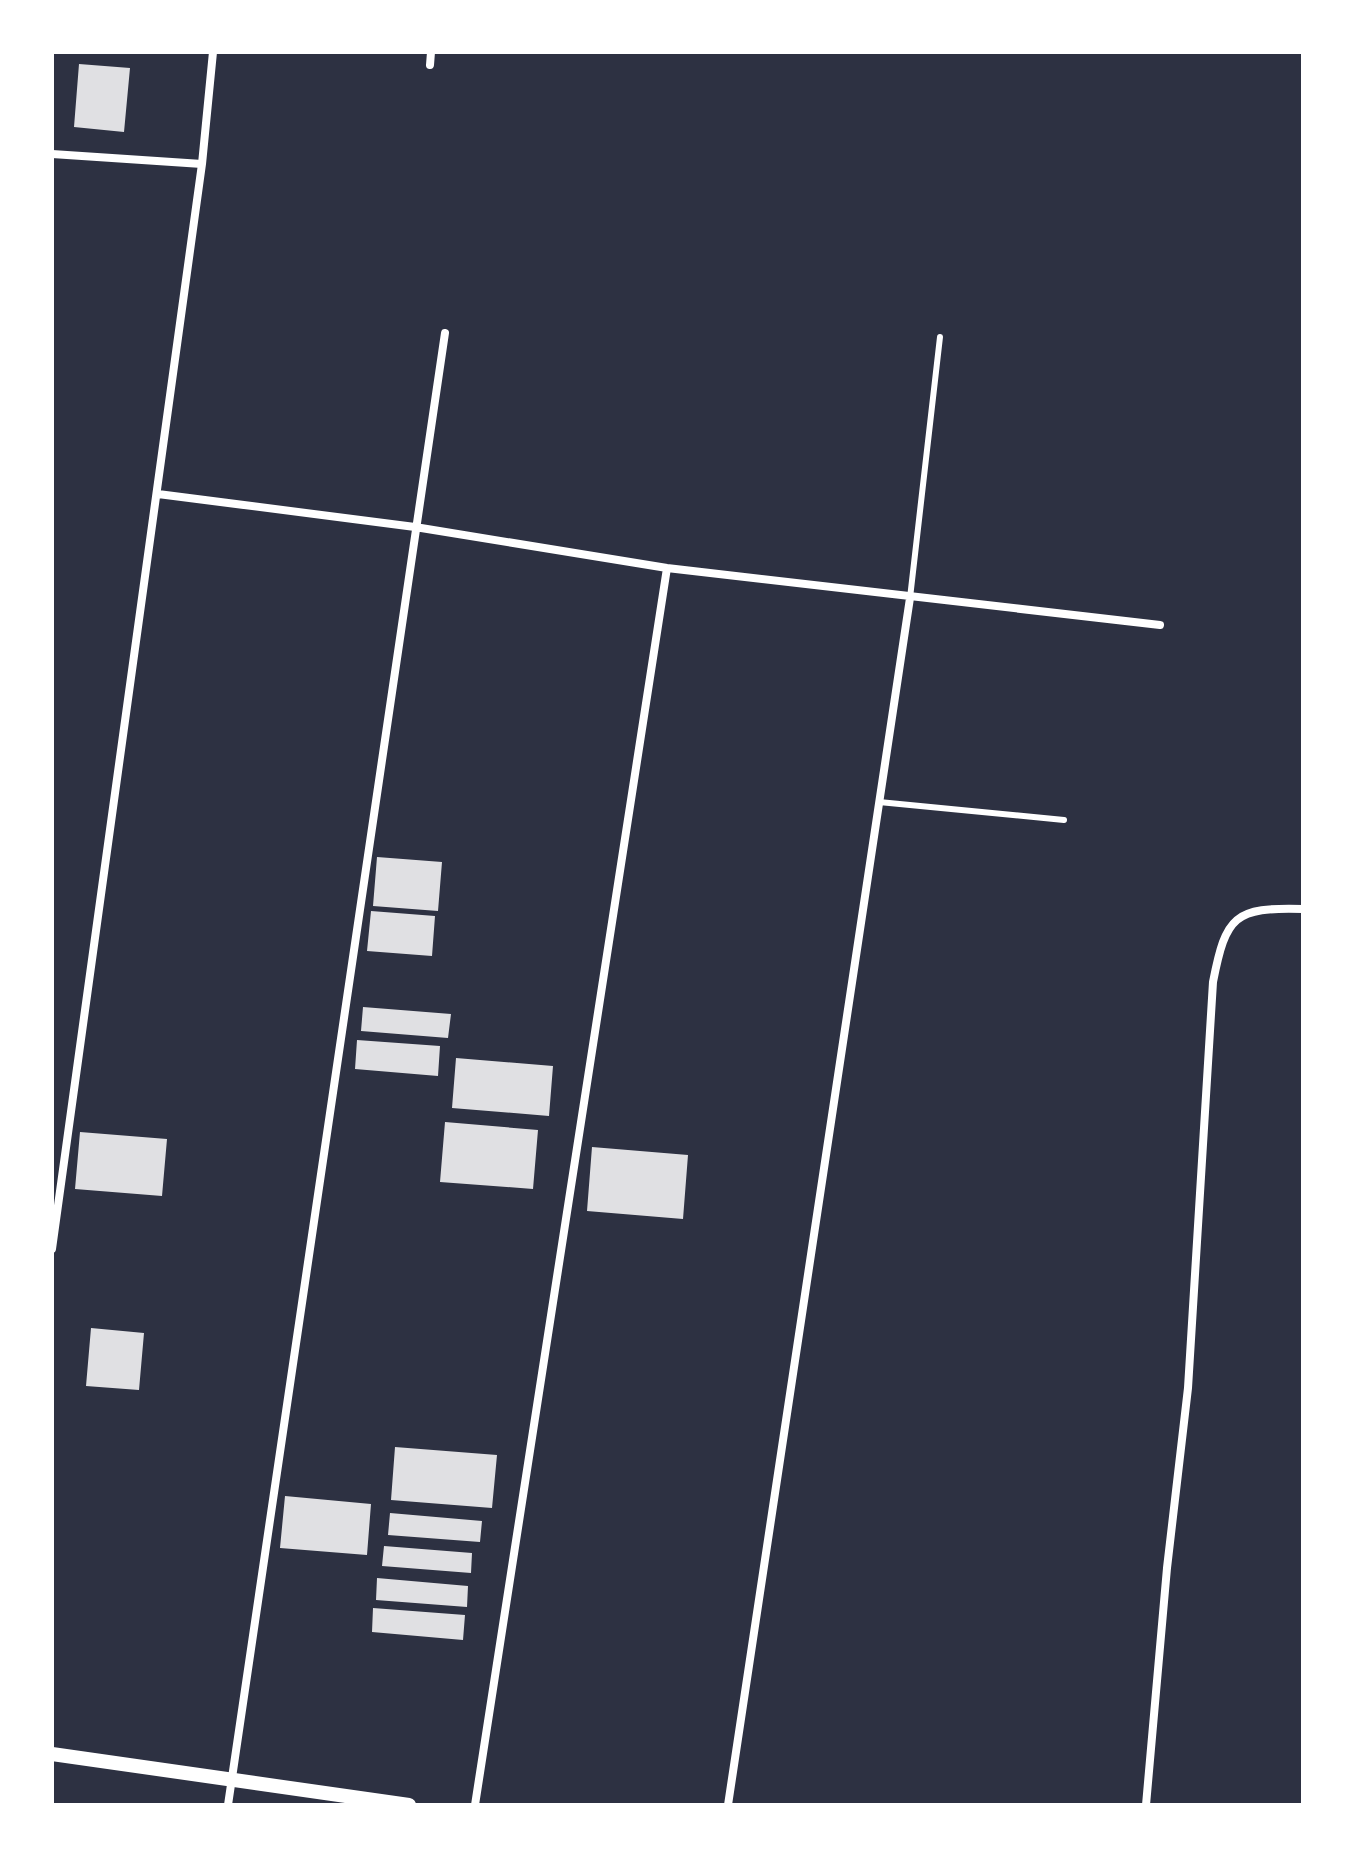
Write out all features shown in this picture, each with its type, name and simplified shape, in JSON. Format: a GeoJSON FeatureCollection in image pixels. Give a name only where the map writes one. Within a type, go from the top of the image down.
{"type":"FeatureCollection","features":[{"type":"Feature","properties":{"kind":"street"},"geometry":{"type":"LineString","coordinates":[[52,1249],[158,494],[202,164],[213,52]]}},
{"type":"Feature","properties":{"kind":"street"},"geometry":{"type":"LineString","coordinates":[[430,65],[431,52]]}},
{"type":"Feature","properties":{"kind":"street"},"geometry":{"type":"LineString","coordinates":[[52,154],[202,164]]}},
{"type":"Feature","properties":{"kind":"street"},"geometry":{"type":"LineString","coordinates":[[228,1805],[445,333]]}},
{"type":"Feature","properties":{"kind":"street"},"geometry":{"type":"LineString","coordinates":[[158,494],[415,527],[667,568],[1160,625]]}},
{"type":"Feature","properties":{"kind":"street"},"geometry":{"type":"LineString","coordinates":[[475,1805],[667,568]]}},
{"type":"Feature","properties":{"kind":"street"},"geometry":{"type":"LineString","coordinates":[[728,1805],[910,598]]}},
{"type":"Feature","properties":{"kind":"street"},"geometry":{"type":"LineString","coordinates":[[1146,1805],[1167,1568],[1188,1388],[1213,982],[1222,938],[1238,917],[1263,908],[1303,909]]}},
{"type":"Feature","properties":{"kind":"street"},"geometry":{"type":"LineString","coordinates":[[52,1754],[409,1805]]}},
{"type":"Feature","properties":{"kind":"lane"},"geometry":{"type":"LineString","coordinates":[[910,598],[940,337]]}},
{"type":"Feature","properties":{"kind":"lane"},"geometry":{"type":"LineString","coordinates":[[879,802],[1064,820]]}},
{"type":"Feature","properties":{"kind":"building"},"geometry":{"type":"Polygon","coordinates":[[[79,64],[130,68],[124,132],[74,127],[79,64]]]}},
{"type":"Feature","properties":{"kind":"building"},"geometry":{"type":"Polygon","coordinates":[[[377,857],[442,862],[438,911],[373,906],[377,857]]]}},
{"type":"Feature","properties":{"kind":"building"},"geometry":{"type":"Polygon","coordinates":[[[371,911],[435,916],[432,956],[367,951],[371,911]]]}},
{"type":"Feature","properties":{"kind":"building"},"geometry":{"type":"Polygon","coordinates":[[[363,1007],[451,1014],[448,1038],[361,1031],[363,1007]]]}},
{"type":"Feature","properties":{"kind":"building"},"geometry":{"type":"Polygon","coordinates":[[[357,1040],[440,1046],[438,1076],[355,1069],[357,1040]]]}},
{"type":"Feature","properties":{"kind":"building"},"geometry":{"type":"Polygon","coordinates":[[[456,1058],[553,1066],[549,1116],[452,1108],[456,1058]]]}},
{"type":"Feature","properties":{"kind":"building"},"geometry":{"type":"Polygon","coordinates":[[[445,1122],[538,1130],[533,1189],[440,1182],[445,1122]]]}},
{"type":"Feature","properties":{"kind":"building"},"geometry":{"type":"Polygon","coordinates":[[[80,1132],[167,1139],[162,1196],[75,1189],[80,1132]]]}},
{"type":"Feature","properties":{"kind":"building"},"geometry":{"type":"Polygon","coordinates":[[[592,1147],[688,1155],[683,1219],[587,1211],[592,1147]]]}},
{"type":"Feature","properties":{"kind":"building"},"geometry":{"type":"Polygon","coordinates":[[[91,1328],[144,1333],[139,1390],[86,1386],[91,1328]]]}},
{"type":"Feature","properties":{"kind":"building"},"geometry":{"type":"Polygon","coordinates":[[[395,1447],[497,1455],[492,1508],[391,1500],[395,1447]]]}},
{"type":"Feature","properties":{"kind":"building"},"geometry":{"type":"Polygon","coordinates":[[[285,1496],[371,1504],[367,1555],[280,1548],[285,1496]]]}},
{"type":"Feature","properties":{"kind":"building"},"geometry":{"type":"Polygon","coordinates":[[[390,1513],[482,1521],[480,1542],[388,1535],[390,1513]]]}},
{"type":"Feature","properties":{"kind":"building"},"geometry":{"type":"Polygon","coordinates":[[[384,1546],[472,1553],[471,1573],[382,1566],[384,1546]]]}},
{"type":"Feature","properties":{"kind":"building"},"geometry":{"type":"Polygon","coordinates":[[[377,1578],[468,1586],[467,1607],[376,1600],[377,1578]]]}},
{"type":"Feature","properties":{"kind":"building"},"geometry":{"type":"Polygon","coordinates":[[[373,1608],[465,1615],[463,1640],[372,1632],[373,1608]]]}}]}
